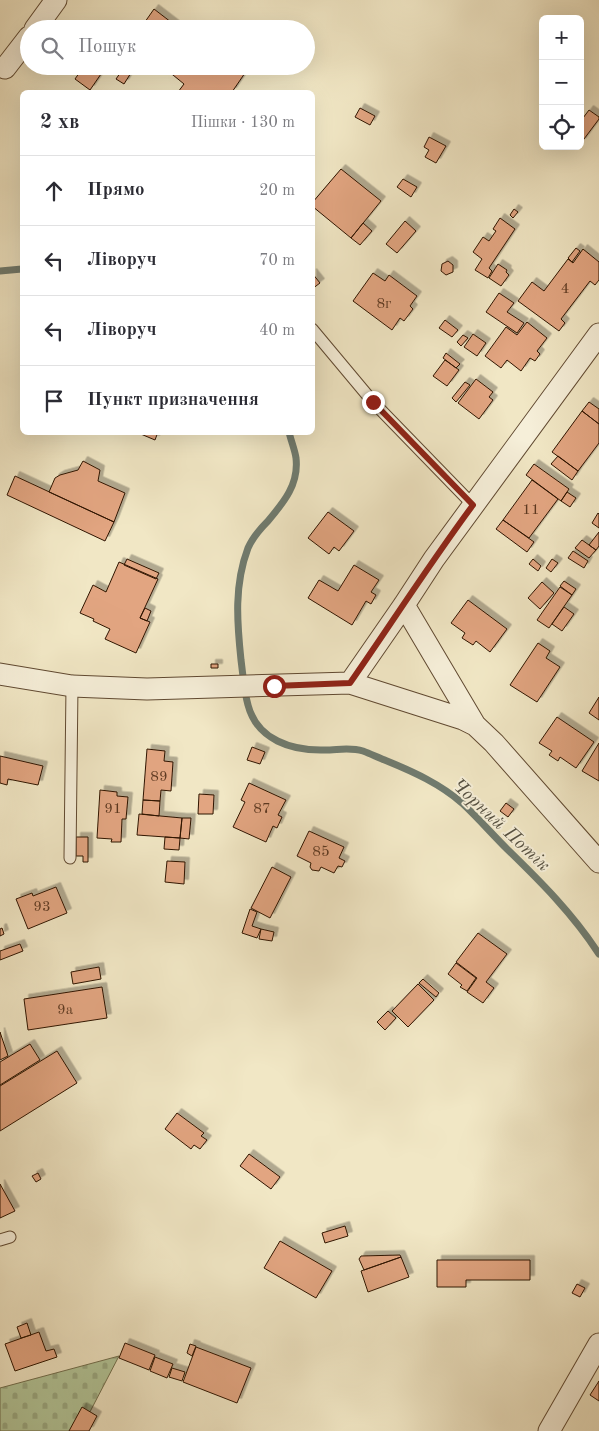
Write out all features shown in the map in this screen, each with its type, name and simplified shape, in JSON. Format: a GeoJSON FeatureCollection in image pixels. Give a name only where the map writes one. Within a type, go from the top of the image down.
{"type":"FeatureCollection","features":[{"type":"Feature","properties":{"kind":"street"},"geometry":{"type":"LineString","coordinates":[[42,20],[56,0]]}},
{"type":"Feature","properties":{"kind":"street"},"geometry":{"type":"LineString","coordinates":[[5,68],[20,48]]}},
{"type":"Feature","properties":{"kind":"street"},"geometry":{"type":"LineString","coordinates":[[350,683],[434,559],[599,334]]}},
{"type":"Feature","properties":{"kind":"street"},"geometry":{"type":"LineString","coordinates":[[404,605],[475,725],[494,743],[599,862]]}},
{"type":"Feature","properties":{"kind":"street"},"geometry":{"type":"LineString","coordinates":[[0,674],[72,686],[147,690],[350,683],[451,715],[475,725]]}},
{"type":"Feature","properties":{"kind":"street"},"geometry":{"type":"LineString","coordinates":[[549,1431],[599,1344]]}},
{"type":"Feature","properties":{"kind":"lane"},"geometry":{"type":"LineString","coordinates":[[315,333],[373,402],[473,505]]}},
{"type":"Feature","properties":{"kind":"lane"},"geometry":{"type":"LineString","coordinates":[[70,858],[72,686]]}},
{"type":"Feature","properties":{"kind":"green space"},"geometry":{"type":"Polygon","coordinates":[[[119,1356],[80,1431],[0,1431],[0,1388],[119,1356]]]}},
{"type":"Feature","properties":{"kind":"building"},"geometry":{"type":"Polygon","coordinates":[[[154,9],[168,20],[146,20],[154,9]]]}},
{"type":"Feature","properties":{"kind":"building"},"geometry":{"type":"Polygon","coordinates":[[[78,75],[100,75],[90,90],[75,79],[78,75]]]}},
{"type":"Feature","properties":{"kind":"building"},"geometry":{"type":"Polygon","coordinates":[[[119,75],[130,75],[124,84],[116,79],[119,75]]]}},
{"type":"Feature","properties":{"kind":"building"},"geometry":{"type":"Polygon","coordinates":[[[173,75],[244,75],[233,90],[180,90],[184,84],[173,75]]]}},
{"type":"Feature","properties":{"kind":"building"},"geometry":{"type":"Polygon","coordinates":[[[360,108],[375,116],[370,125],[355,117],[360,108]]]}},
{"type":"Feature","properties":{"kind":"building"},"geometry":{"type":"Polygon","coordinates":[[[589,110],[599,119],[584,139],[584,117],[589,110]]]}},
{"type":"Feature","properties":{"kind":"building"},"geometry":{"type":"Polygon","coordinates":[[[429,137],[446,146],[436,163],[425,157],[429,150],[424,147],[429,137]]]}},
{"type":"Feature","properties":{"kind":"building"},"geometry":{"type":"Polygon","coordinates":[[[341,169],[381,201],[351,238],[315,208],[315,199],[341,169]]]}},
{"type":"Feature","properties":{"kind":"building"},"geometry":{"type":"Polygon","coordinates":[[[403,179],[417,187],[411,197],[397,187],[403,179]]]}},
{"type":"Feature","properties":{"kind":"building"},"geometry":{"type":"Polygon","coordinates":[[[514,209],[518,212],[513,218],[510,215],[514,209]]]}},
{"type":"Feature","properties":{"kind":"building"},"geometry":{"type":"Polygon","coordinates":[[[500,218],[515,229],[489,268],[492,271],[488,278],[475,270],[482,259],[473,252],[483,237],[489,241],[496,231],[493,229],[500,218]]]}},
{"type":"Feature","properties":{"kind":"building"},"geometry":{"type":"Polygon","coordinates":[[[405,221],[416,231],[397,253],[386,244],[405,221]]]}},
{"type":"Feature","properties":{"kind":"building"},"geometry":{"type":"Polygon","coordinates":[[[363,223],[372,231],[360,245],[351,238],[363,223]]]}},
{"type":"Feature","properties":{"kind":"building"},"geometry":{"type":"Polygon","coordinates":[[[576,248],[580,251],[572,262],[568,258],[576,248]]]}},
{"type":"Feature","properties":{"kind":"building"},"geometry":{"type":"Polygon","coordinates":[[[583,249],[599,262],[599,280],[595,285],[590,281],[561,319],[565,323],[559,331],[518,301],[532,282],[544,291],[568,259],[573,263],[583,249]]]}},
{"type":"Feature","properties":{"kind":"building"},"geometry":{"type":"Polygon","coordinates":[[[448,261],[453,265],[453,272],[446,275],[441,271],[442,264],[448,261]]]}},
{"type":"Feature","properties":{"kind":"building"},"geometry":{"type":"Polygon","coordinates":[[[498,264],[507,270],[506,272],[509,275],[501,286],[489,278],[498,264]]]}},
{"type":"Feature","properties":{"kind":"building"},"geometry":{"type":"Polygon","coordinates":[[[373,273],[385,281],[389,275],[417,296],[410,306],[413,309],[404,321],[400,318],[392,330],[353,301],[373,273]]]}},
{"type":"Feature","properties":{"kind":"building"},"geometry":{"type":"Polygon","coordinates":[[[315,277],[320,283],[315,287],[315,277]]]}},
{"type":"Feature","properties":{"kind":"building"},"geometry":{"type":"Polygon","coordinates":[[[499,293],[514,303],[507,312],[524,323],[517,333],[486,312],[499,293]]]}},
{"type":"Feature","properties":{"kind":"building"},"geometry":{"type":"Polygon","coordinates":[[[445,320],[458,330],[452,337],[439,328],[445,320]]]}},
{"type":"Feature","properties":{"kind":"building"},"geometry":{"type":"Polygon","coordinates":[[[527,322],[547,338],[537,351],[540,354],[535,361],[530,358],[521,371],[507,360],[501,368],[485,356],[506,327],[517,335],[527,322]]]}},
{"type":"Feature","properties":{"kind":"building"},"geometry":{"type":"Polygon","coordinates":[[[473,334],[486,343],[477,356],[464,347],[473,334]]]}},
{"type":"Feature","properties":{"kind":"building"},"geometry":{"type":"Polygon","coordinates":[[[463,335],[468,338],[461,346],[457,342],[463,335]]]}},
{"type":"Feature","properties":{"kind":"building"},"geometry":{"type":"Polygon","coordinates":[[[446,353],[460,364],[456,368],[443,358],[446,353]]]}},
{"type":"Feature","properties":{"kind":"building"},"geometry":{"type":"Polygon","coordinates":[[[445,360],[459,370],[447,386],[433,376],[445,360]]]}},
{"type":"Feature","properties":{"kind":"building"},"geometry":{"type":"Polygon","coordinates":[[[476,379],[493,392],[489,397],[493,400],[479,419],[458,403],[476,379]]]}},
{"type":"Feature","properties":{"kind":"building"},"geometry":{"type":"Polygon","coordinates":[[[465,382],[470,385],[456,402],[452,398],[465,382]]]}},
{"type":"Feature","properties":{"kind":"building"},"geometry":{"type":"Polygon","coordinates":[[[589,402],[599,409],[599,424],[582,411],[589,402]]]}},
{"type":"Feature","properties":{"kind":"building"},"geometry":{"type":"Polygon","coordinates":[[[582,411],[599,424],[599,443],[578,471],[552,452],[582,411]]]}},
{"type":"Feature","properties":{"kind":"building"},"geometry":{"type":"Polygon","coordinates":[[[143,435],[157,435],[155,440],[143,435]]]}},
{"type":"Feature","properties":{"kind":"building"},"geometry":{"type":"Polygon","coordinates":[[[558,456],[578,471],[572,480],[551,464],[558,456]]]}},
{"type":"Feature","properties":{"kind":"building"},"geometry":{"type":"Polygon","coordinates":[[[83,461],[100,470],[98,481],[125,493],[114,522],[49,492],[55,478],[78,470],[83,461]]]}},
{"type":"Feature","properties":{"kind":"building"},"geometry":{"type":"Polygon","coordinates":[[[534,464],[569,489],[561,501],[526,475],[534,464]]]}},
{"type":"Feature","properties":{"kind":"building"},"geometry":{"type":"Polygon","coordinates":[[[15,476],[114,522],[105,541],[7,495],[15,476]]]}},
{"type":"Feature","properties":{"kind":"building"},"geometry":{"type":"Polygon","coordinates":[[[532,480],[558,499],[529,538],[503,520],[532,480]]]}},
{"type":"Feature","properties":{"kind":"building"},"geometry":{"type":"Polygon","coordinates":[[[567,492],[576,498],[570,507],[561,501],[567,492]]]}},
{"type":"Feature","properties":{"kind":"building"},"geometry":{"type":"Polygon","coordinates":[[[328,512],[354,531],[339,551],[334,547],[329,554],[308,538],[328,512]]]}},
{"type":"Feature","properties":{"kind":"building"},"geometry":{"type":"Polygon","coordinates":[[[599,514],[599,528],[592,523],[599,514]]]}},
{"type":"Feature","properties":{"kind":"building"},"geometry":{"type":"Polygon","coordinates":[[[503,520],[534,542],[527,552],[496,529],[503,520]]]}},
{"type":"Feature","properties":{"kind":"building"},"geometry":{"type":"Polygon","coordinates":[[[599,532],[599,546],[596,550],[589,545],[599,532]]]}},
{"type":"Feature","properties":{"kind":"building"},"geometry":{"type":"Polygon","coordinates":[[[582,540],[596,550],[589,558],[575,548],[582,540]]]}},
{"type":"Feature","properties":{"kind":"building"},"geometry":{"type":"Polygon","coordinates":[[[573,551],[588,561],[584,568],[568,558],[573,551]]]}},
{"type":"Feature","properties":{"kind":"building"},"geometry":{"type":"Polygon","coordinates":[[[127,559],[159,573],[156,579],[124,565],[127,559]]]}},
{"type":"Feature","properties":{"kind":"building"},"geometry":{"type":"Polygon","coordinates":[[[533,559],[541,566],[538,571],[529,564],[533,559]]]}},
{"type":"Feature","properties":{"kind":"building"},"geometry":{"type":"Polygon","coordinates":[[[552,559],[558,563],[551,572],[546,568],[552,559]]]}},
{"type":"Feature","properties":{"kind":"building"},"geometry":{"type":"Polygon","coordinates":[[[119,562],[158,579],[140,618],[150,622],[136,653],[105,639],[110,629],[80,613],[93,585],[106,592],[119,562]]]}},
{"type":"Feature","properties":{"kind":"building"},"geometry":{"type":"Polygon","coordinates":[[[354,565],[379,580],[371,592],[376,595],[371,604],[366,601],[352,625],[308,598],[319,580],[338,591],[354,565]]]}},
{"type":"Feature","properties":{"kind":"building"},"geometry":{"type":"Polygon","coordinates":[[[564,581],[576,589],[572,595],[560,586],[564,581]]]}},
{"type":"Feature","properties":{"kind":"building"},"geometry":{"type":"Polygon","coordinates":[[[542,582],[554,593],[540,609],[528,598],[542,582]]]}},
{"type":"Feature","properties":{"kind":"building"},"geometry":{"type":"Polygon","coordinates":[[[560,587],[572,595],[549,628],[537,620],[560,587]]]}},
{"type":"Feature","properties":{"kind":"building"},"geometry":{"type":"Polygon","coordinates":[[[468,600],[507,629],[490,652],[476,641],[473,645],[462,638],[465,633],[451,623],[468,600]]]}},
{"type":"Feature","properties":{"kind":"building"},"geometry":{"type":"Polygon","coordinates":[[[564,607],[574,614],[562,631],[552,624],[564,607]]]}},
{"type":"Feature","properties":{"kind":"building"},"geometry":{"type":"Polygon","coordinates":[[[145,608],[151,611],[147,621],[140,618],[145,608]]]}},
{"type":"Feature","properties":{"kind":"building"},"geometry":{"type":"Polygon","coordinates":[[[538,643],[550,651],[546,658],[560,667],[537,702],[510,685],[538,643]]]}},
{"type":"Feature","properties":{"kind":"building"},"geometry":{"type":"Polygon","coordinates":[[[211,664],[218,664],[218,668],[211,668],[211,664]]]}},
{"type":"Feature","properties":{"kind":"building"},"geometry":{"type":"Polygon","coordinates":[[[599,697],[599,720],[589,713],[599,697]]]}},
{"type":"Feature","properties":{"kind":"building"},"geometry":{"type":"Polygon","coordinates":[[[557,717],[594,742],[576,768],[560,757],[558,761],[549,755],[552,751],[539,743],[557,717]]]}},
{"type":"Feature","properties":{"kind":"building"},"geometry":{"type":"Polygon","coordinates":[[[599,743],[599,781],[582,771],[599,743]]]}},
{"type":"Feature","properties":{"kind":"building"},"geometry":{"type":"Polygon","coordinates":[[[252,747],[265,752],[260,764],[247,760],[252,747]]]}},
{"type":"Feature","properties":{"kind":"building"},"geometry":{"type":"Polygon","coordinates":[[[147,749],[165,751],[164,761],[173,762],[171,791],[161,790],[160,801],[143,800],[147,749]]]}},
{"type":"Feature","properties":{"kind":"building"},"geometry":{"type":"Polygon","coordinates":[[[0,756],[43,766],[38,785],[8,779],[7,785],[0,783],[0,756]]]}},
{"type":"Feature","properties":{"kind":"building"},"geometry":{"type":"Polygon","coordinates":[[[249,783],[286,800],[278,815],[282,817],[277,828],[273,826],[266,842],[233,827],[245,802],[241,800],[249,783]]]}},
{"type":"Feature","properties":{"kind":"building"},"geometry":{"type":"Polygon","coordinates":[[[100,790],[117,792],[117,796],[128,797],[126,819],[122,819],[121,842],[111,842],[112,839],[97,838],[100,790]]]}},
{"type":"Feature","properties":{"kind":"building"},"geometry":{"type":"Polygon","coordinates":[[[199,794],[214,795],[213,814],[198,814],[199,794]]]}},
{"type":"Feature","properties":{"kind":"building"},"geometry":{"type":"Polygon","coordinates":[[[143,800],[160,801],[159,816],[142,814],[143,800]]]}},
{"type":"Feature","properties":{"kind":"building"},"geometry":{"type":"Polygon","coordinates":[[[506,803],[514,809],[508,817],[500,811],[506,803]]]}},
{"type":"Feature","properties":{"kind":"building"},"geometry":{"type":"Polygon","coordinates":[[[139,814],[182,818],[180,838],[137,835],[139,814]]]}},
{"type":"Feature","properties":{"kind":"building"},"geometry":{"type":"Polygon","coordinates":[[[182,818],[191,818],[189,839],[180,838],[182,818]]]}},
{"type":"Feature","properties":{"kind":"building"},"geometry":{"type":"Polygon","coordinates":[[[309,831],[344,847],[339,858],[345,861],[342,867],[338,866],[334,873],[321,867],[319,871],[312,870],[310,867],[311,863],[297,856],[309,831]]]}},
{"type":"Feature","properties":{"kind":"building"},"geometry":{"type":"Polygon","coordinates":[[[76,837],[88,837],[88,862],[83,862],[83,856],[76,856],[76,837]]]}},
{"type":"Feature","properties":{"kind":"building"},"geometry":{"type":"Polygon","coordinates":[[[165,837],[180,838],[179,850],[164,849],[165,837]]]}},
{"type":"Feature","properties":{"kind":"building"},"geometry":{"type":"Polygon","coordinates":[[[167,861],[185,862],[184,884],[165,882],[167,861]]]}},
{"type":"Feature","properties":{"kind":"building"},"geometry":{"type":"Polygon","coordinates":[[[272,867],[291,877],[270,918],[251,908],[272,867]]]}},
{"type":"Feature","properties":{"kind":"building"},"geometry":{"type":"Polygon","coordinates":[[[56,887],[67,913],[28,929],[16,899],[32,893],[33,896],[56,887]]]}},
{"type":"Feature","properties":{"kind":"building"},"geometry":{"type":"Polygon","coordinates":[[[250,909],[257,912],[252,926],[261,929],[257,938],[242,933],[250,909]]]}},
{"type":"Feature","properties":{"kind":"building"},"geometry":{"type":"Polygon","coordinates":[[[2,928],[4,934],[0,936],[0,929],[2,928]]]}},
{"type":"Feature","properties":{"kind":"building"},"geometry":{"type":"Polygon","coordinates":[[[261,929],[274,932],[272,941],[259,939],[261,929]]]}},
{"type":"Feature","properties":{"kind":"building"},"geometry":{"type":"Polygon","coordinates":[[[478,933],[507,954],[486,982],[494,988],[483,1003],[467,992],[477,978],[456,962],[478,933]]]}},
{"type":"Feature","properties":{"kind":"building"},"geometry":{"type":"Polygon","coordinates":[[[20,944],[23,951],[0,960],[0,951],[20,944]]]}},
{"type":"Feature","properties":{"kind":"building"},"geometry":{"type":"Polygon","coordinates":[[[456,963],[476,978],[467,991],[460,987],[462,985],[448,974],[456,963]]]}},
{"type":"Feature","properties":{"kind":"building"},"geometry":{"type":"Polygon","coordinates":[[[99,967],[101,979],[73,984],[71,972],[99,967]]]}},
{"type":"Feature","properties":{"kind":"building"},"geometry":{"type":"Polygon","coordinates":[[[423,979],[439,993],[436,997],[419,983],[423,979]]]}},
{"type":"Feature","properties":{"kind":"building"},"geometry":{"type":"Polygon","coordinates":[[[418,984],[434,1000],[408,1027],[392,1011],[418,984]]]}},
{"type":"Feature","properties":{"kind":"building"},"geometry":{"type":"Polygon","coordinates":[[[102,987],[107,1018],[28,1030],[24,999],[102,987]]]}},
{"type":"Feature","properties":{"kind":"building"},"geometry":{"type":"Polygon","coordinates":[[[388,1011],[396,1018],[385,1030],[377,1022],[388,1011]]]}},
{"type":"Feature","properties":{"kind":"building"},"geometry":{"type":"Polygon","coordinates":[[[0,1032],[8,1056],[0,1060],[0,1032]]]}},
{"type":"Feature","properties":{"kind":"building"},"geometry":{"type":"Polygon","coordinates":[[[30,1044],[40,1060],[0,1085],[0,1062],[30,1044]]]}},
{"type":"Feature","properties":{"kind":"building"},"geometry":{"type":"Polygon","coordinates":[[[57,1051],[77,1083],[0,1131],[0,1086],[57,1051]]]}},
{"type":"Feature","properties":{"kind":"building"},"geometry":{"type":"Polygon","coordinates":[[[177,1113],[204,1133],[201,1136],[207,1140],[200,1149],[194,1145],[191,1149],[165,1129],[177,1113]]]}},
{"type":"Feature","properties":{"kind":"building"},"geometry":{"type":"Polygon","coordinates":[[[249,1154],[280,1177],[271,1189],[240,1166],[249,1154]]]}},
{"type":"Feature","properties":{"kind":"building"},"geometry":{"type":"Polygon","coordinates":[[[38,1173],[41,1179],[36,1182],[32,1176],[38,1173]]]}},
{"type":"Feature","properties":{"kind":"building"},"geometry":{"type":"Polygon","coordinates":[[[0,1184],[15,1211],[0,1218],[0,1184]]]}},
{"type":"Feature","properties":{"kind":"building"},"geometry":{"type":"Polygon","coordinates":[[[345,1226],[348,1236],[325,1243],[322,1233],[345,1226]]]}},
{"type":"Feature","properties":{"kind":"building"},"geometry":{"type":"Polygon","coordinates":[[[280,1241],[332,1271],[316,1298],[264,1268],[280,1241]]]}},
{"type":"Feature","properties":{"kind":"building"},"geometry":{"type":"Polygon","coordinates":[[[400,1255],[401,1257],[364,1270],[359,1259],[361,1256],[400,1255]]]}},
{"type":"Feature","properties":{"kind":"building"},"geometry":{"type":"Polygon","coordinates":[[[401,1257],[409,1277],[368,1292],[361,1271],[401,1257]]]}},
{"type":"Feature","properties":{"kind":"building"},"geometry":{"type":"Polygon","coordinates":[[[437,1260],[530,1260],[530,1280],[466,1280],[466,1287],[437,1287],[437,1260]]]}},
{"type":"Feature","properties":{"kind":"building"},"geometry":{"type":"Polygon","coordinates":[[[577,1284],[585,1288],[580,1297],[572,1293],[577,1284]]]}},
{"type":"Feature","properties":{"kind":"building"},"geometry":{"type":"Polygon","coordinates":[[[27,1323],[31,1335],[21,1338],[17,1327],[27,1323]]]}},
{"type":"Feature","properties":{"kind":"building"},"geometry":{"type":"Polygon","coordinates":[[[39,1332],[46,1351],[54,1349],[57,1357],[15,1371],[5,1344],[39,1332]]]}},
{"type":"Feature","properties":{"kind":"building"},"geometry":{"type":"Polygon","coordinates":[[[125,1343],[155,1355],[149,1370],[119,1358],[125,1343]]]}},
{"type":"Feature","properties":{"kind":"building"},"geometry":{"type":"Polygon","coordinates":[[[190,1344],[196,1346],[192,1356],[187,1353],[190,1344]]]}},
{"type":"Feature","properties":{"kind":"building"},"geometry":{"type":"Polygon","coordinates":[[[196,1347],[251,1368],[237,1403],[183,1382],[196,1347]]]}},
{"type":"Feature","properties":{"kind":"building"},"geometry":{"type":"Polygon","coordinates":[[[155,1357],[173,1364],[167,1378],[150,1371],[155,1357]]]}},
{"type":"Feature","properties":{"kind":"building"},"geometry":{"type":"Polygon","coordinates":[[[172,1368],[185,1372],[182,1381],[169,1377],[172,1368]]]}},
{"type":"Feature","properties":{"kind":"building"},"geometry":{"type":"Polygon","coordinates":[[[599,1381],[599,1401],[590,1395],[599,1381]]]}},
{"type":"Feature","properties":{"kind":"building"},"geometry":{"type":"Polygon","coordinates":[[[82,1407],[97,1416],[89,1431],[69,1431],[82,1407]]]}},
{"type":"Feature","properties":{"kind":"waterway","name":"Чорний Потік"},"geometry":{"type":"LineString","coordinates":[[0,271],[20,269]]}},
{"type":"Feature","properties":{"kind":"waterway","name":"Чорний Потік"},"geometry":{"type":"LineString","coordinates":[[290,435],[296,458],[293,484],[280,507],[257,534],[248,548],[240,576],[238,632],[245,694],[253,717],[259,727],[278,741],[313,750],[349,749],[363,751],[417,774],[445,790],[462,803],[544,886],[578,925],[599,954]]}},
{"type":"Feature","properties":{"kind":"route"},"geometry":{"type":"LineString","coordinates":[[274,686],[350,683],[473,505],[373,402]]}}]}
